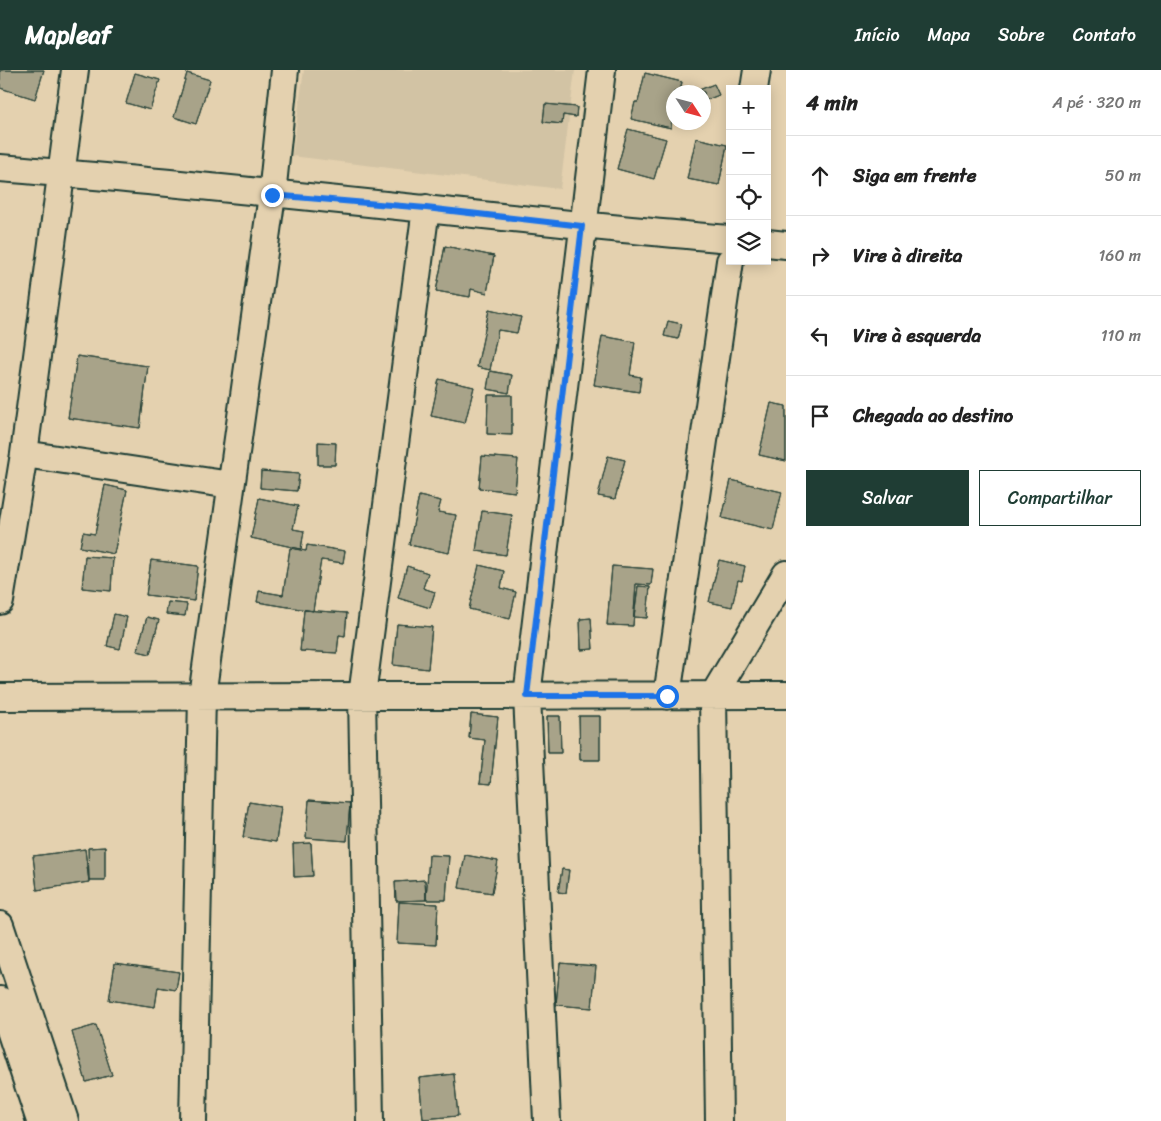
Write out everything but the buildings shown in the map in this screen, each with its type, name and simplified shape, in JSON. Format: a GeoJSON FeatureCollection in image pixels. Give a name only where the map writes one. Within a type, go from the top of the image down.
{"type":"FeatureCollection","features":[{"type":"Feature","properties":{"kind":"street"},"geometry":{"type":"LineString","coordinates":[[0,601],[24,454],[74,70]]}},
{"type":"Feature","properties":{"kind":"street"},"geometry":{"type":"LineString","coordinates":[[193,1121],[202,696],[272,195],[285,70]]}},
{"type":"Feature","properties":{"kind":"street"},"geometry":{"type":"LineString","coordinates":[[547,1121],[527,696],[602,70]]}},
{"type":"Feature","properties":{"kind":"street"},"geometry":{"type":"LineString","coordinates":[[755,85],[757,70]]}},
{"type":"Feature","properties":{"kind":"street"},"geometry":{"type":"LineString","coordinates":[[0,168],[726,239]]}},
{"type":"Feature","properties":{"kind":"street"},"geometry":{"type":"LineString","coordinates":[[370,1121],[362,696],[426,208]]}},
{"type":"Feature","properties":{"kind":"street"},"geometry":{"type":"LineString","coordinates":[[771,243],[786,245]]}},
{"type":"Feature","properties":{"kind":"street"},"geometry":{"type":"LineString","coordinates":[[667,696],[729,265]]}},
{"type":"Feature","properties":{"kind":"street"},"geometry":{"type":"LineString","coordinates":[[24,454],[231,485]]}},
{"type":"Feature","properties":{"kind":"street"},"geometry":{"type":"LineString","coordinates":[[719,1121],[713,696],[786,574]]}},
{"type":"Feature","properties":{"kind":"street"},"geometry":{"type":"LineString","coordinates":[[0,696],[786,695]]}},
{"type":"Feature","properties":{"kind":"street"},"geometry":{"type":"LineString","coordinates":[[0,924],[65,1121]]}},
{"type":"Feature","properties":{"kind":"street"},"geometry":{"type":"LineString","coordinates":[[0,1000],[40,1121]]}},
{"type":"Feature","properties":{"kind":"shaded area"},"geometry":{"type":"Polygon","coordinates":[[[304,70],[575,70],[560,189],[292,156],[304,70]]]}},
{"type":"Feature","properties":{"kind":"route"},"geometry":{"type":"LineString","coordinates":[[272,195],[426,208],[582,226],[527,696],[667,696]]}}]}
